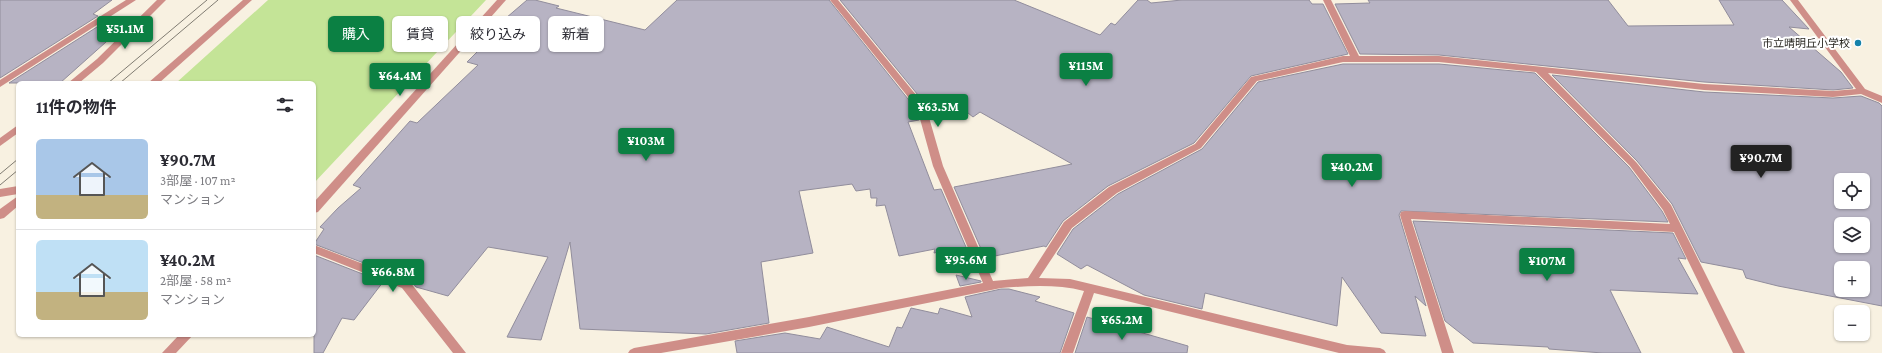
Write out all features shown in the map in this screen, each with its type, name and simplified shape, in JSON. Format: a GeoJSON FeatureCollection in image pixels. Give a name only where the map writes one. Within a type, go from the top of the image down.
{"type":"FeatureCollection","features":[{"type":"Feature","properties":{"kind":"street"},"geometry":{"type":"LineString","coordinates":[[0,84],[132,0]]}},
{"type":"Feature","properties":{"kind":"street"},"geometry":{"type":"LineString","coordinates":[[75,81],[100,61],[162,0]]}},
{"type":"Feature","properties":{"kind":"street"},"geometry":{"type":"LineString","coordinates":[[155,81],[248,0]]}},
{"type":"Feature","properties":{"kind":"street"},"geometry":{"type":"LineString","coordinates":[[316,207],[502,0]]}},
{"type":"Feature","properties":{"kind":"street"},"geometry":{"type":"LineString","coordinates":[[834,0],[921,107],[938,166],[990,286]]}},
{"type":"Feature","properties":{"kind":"street"},"geometry":{"type":"LineString","coordinates":[[1327,0],[1356,59]]}},
{"type":"Feature","properties":{"kind":"street"},"geometry":{"type":"LineString","coordinates":[[1794,0],[1862,91],[1882,100]]}},
{"type":"Feature","properties":{"kind":"street"},"geometry":{"type":"LineString","coordinates":[[1031,282],[1068,225],[1113,190],[1198,146],[1254,78],[1342,59],[1439,59],[1540,71],[1704,87],[1833,94],[1862,91]]}},
{"type":"Feature","properties":{"kind":"street"},"geometry":{"type":"LineString","coordinates":[[1540,71],[1634,164],[1667,208],[1739,353]]}},
{"type":"Feature","properties":{"kind":"street"},"geometry":{"type":"LineString","coordinates":[[0,143],[16,130]]}},
{"type":"Feature","properties":{"kind":"street"},"geometry":{"type":"LineString","coordinates":[[0,193],[16,190]]}},
{"type":"Feature","properties":{"kind":"street"},"geometry":{"type":"LineString","coordinates":[[0,215],[16,202]]}},
{"type":"Feature","properties":{"kind":"street"},"geometry":{"type":"LineString","coordinates":[[1448,353],[1405,215],[1677,228]]}},
{"type":"Feature","properties":{"kind":"street"},"geometry":{"type":"LineString","coordinates":[[316,250],[406,285],[460,353]]}},
{"type":"Feature","properties":{"kind":"street"},"geometry":{"type":"LineString","coordinates":[[634,353],[809,322],[990,286],[1031,282],[1070,284],[1090,288],[1347,350],[1380,353]]}},
{"type":"Feature","properties":{"kind":"street"},"geometry":{"type":"LineString","coordinates":[[1067,353],[1090,288]]}},
{"type":"Feature","properties":{"kind":"street"},"geometry":{"type":"LineString","coordinates":[[168,353],[185,337]]}},
{"type":"Feature","properties":{"kind":"green space"},"geometry":{"type":"Polygon","coordinates":[[[268,0],[486,0],[471,16],[456,16],[456,32],[448,40],[448,16],[392,16],[392,52],[437,52],[316,181],[316,81],[178,81],[268,0]]]}},
{"type":"Feature","properties":{"kind":"building"},"geometry":{"type":"Polygon","coordinates":[[[0,0],[112,0],[93,14],[98,16],[0,78],[0,0]]]}},
{"type":"Feature","properties":{"kind":"building"},"geometry":{"type":"Polygon","coordinates":[[[527,0],[535,0],[559,6],[556,8],[588,16],[548,16],[548,52],[604,52],[604,20],[645,30],[677,0],[829,0],[916,109],[919,120],[908,122],[934,190],[941,189],[972,261],[952,265],[947,250],[934,253],[935,249],[899,256],[885,205],[876,206],[877,198],[871,198],[870,189],[856,191],[852,184],[799,191],[813,253],[761,262],[769,323],[706,334],[580,329],[570,242],[541,340],[507,337],[548,257],[488,247],[448,296],[416,287],[411,281],[316,245],[316,241],[324,229],[320,227],[338,208],[361,188],[353,185],[410,121],[417,123],[478,65],[467,62],[477,52],[540,52],[540,16],[508,16],[527,0]]]}},
{"type":"Feature","properties":{"kind":"building"},"geometry":{"type":"Polygon","coordinates":[[[840,0],[1014,0],[1100,35],[1111,23],[1115,25],[1138,0],[1147,0],[1151,3],[1182,0],[1309,0],[1312,4],[1323,4],[1348,54],[1251,76],[1194,143],[1108,186],[1063,221],[1046,247],[1044,246],[985,258],[954,187],[1072,164],[980,112],[973,117],[963,109],[952,114],[931,118],[927,106],[840,0]]]}},
{"type":"Feature","properties":{"kind":"building"},"geometry":{"type":"Polygon","coordinates":[[[1368,0],[1608,0],[1628,26],[1734,25],[1719,0],[1782,0],[1809,29],[1789,27],[1841,72],[1853,88],[1833,90],[1704,82],[1439,55],[1360,54],[1335,4],[1370,3],[1368,0]]]}},
{"type":"Feature","properties":{"kind":"building"},"geometry":{"type":"Polygon","coordinates":[[[108,20],[124,26],[62,81],[16,81],[16,83],[9,83],[108,20]]]}},
{"type":"Feature","properties":{"kind":"building"},"geometry":{"type":"Polygon","coordinates":[[[1343,64],[1439,64],[1535,73],[1629,167],[1662,211],[1668,222],[1401,211],[1399,215],[1426,306],[1415,296],[1426,336],[1381,333],[1342,277],[1337,326],[1205,293],[1202,309],[1144,295],[1087,265],[1081,269],[1057,254],[1073,229],[1118,194],[1202,149],[1258,82],[1343,64]]]}},
{"type":"Feature","properties":{"kind":"building"},"geometry":{"type":"Polygon","coordinates":[[[1552,75],[1704,92],[1833,98],[1861,96],[1879,103],[1882,106],[1882,306],[1835,297],[1870,297],[1870,261],[1834,261],[1834,297],[1746,278],[1743,270],[1701,262],[1672,204],[1637,161],[1552,75]]]}},
{"type":"Feature","properties":{"kind":"building"},"geometry":{"type":"Polygon","coordinates":[[[1413,221],[1673,233],[1686,259],[1678,258],[1698,294],[1610,290],[1641,353],[1603,353],[1549,349],[1548,347],[1473,343],[1445,321],[1413,221]]]}},
{"type":"Feature","properties":{"kind":"building"},"geometry":{"type":"Polygon","coordinates":[[[316,256],[383,282],[354,320],[342,318],[323,353],[314,353],[314,337],[316,337],[316,256]]]}},
{"type":"Feature","properties":{"kind":"building"},"geometry":{"type":"Polygon","coordinates":[[[956,275],[981,281],[981,282],[960,286],[956,275]]]}},
{"type":"Feature","properties":{"kind":"building"},"geometry":{"type":"Polygon","coordinates":[[[1001,289],[1009,289],[1040,297],[1035,301],[1074,313],[1060,353],[737,353],[735,341],[785,333],[820,339],[827,327],[889,347],[897,327],[902,328],[911,308],[938,314],[940,308],[972,317],[965,297],[1001,289]]]}},
{"type":"Feature","properties":{"kind":"building"},"geometry":{"type":"Polygon","coordinates":[[[1087,317],[1188,346],[1187,353],[1075,353],[1087,317]]]}},
{"type":"Feature","properties":{"kind":"tram line"},"geometry":{"type":"LineString","coordinates":[[110,81],[207,0]]}},
{"type":"Feature","properties":{"kind":"tram line"},"geometry":{"type":"LineString","coordinates":[[122,81],[218,0]]}},
{"type":"Feature","properties":{"kind":"tram line"},"geometry":{"type":"LineString","coordinates":[[0,174],[16,161]]}},
{"type":"Feature","properties":{"kind":"tram line"},"geometry":{"type":"LineString","coordinates":[[0,185],[16,172]]}},
{"type":"Feature","properties":{"kind":"place","name":"市立晴明丘小学校"},"geometry":{"type":"Point","coordinates":[1858,43]}}]}
